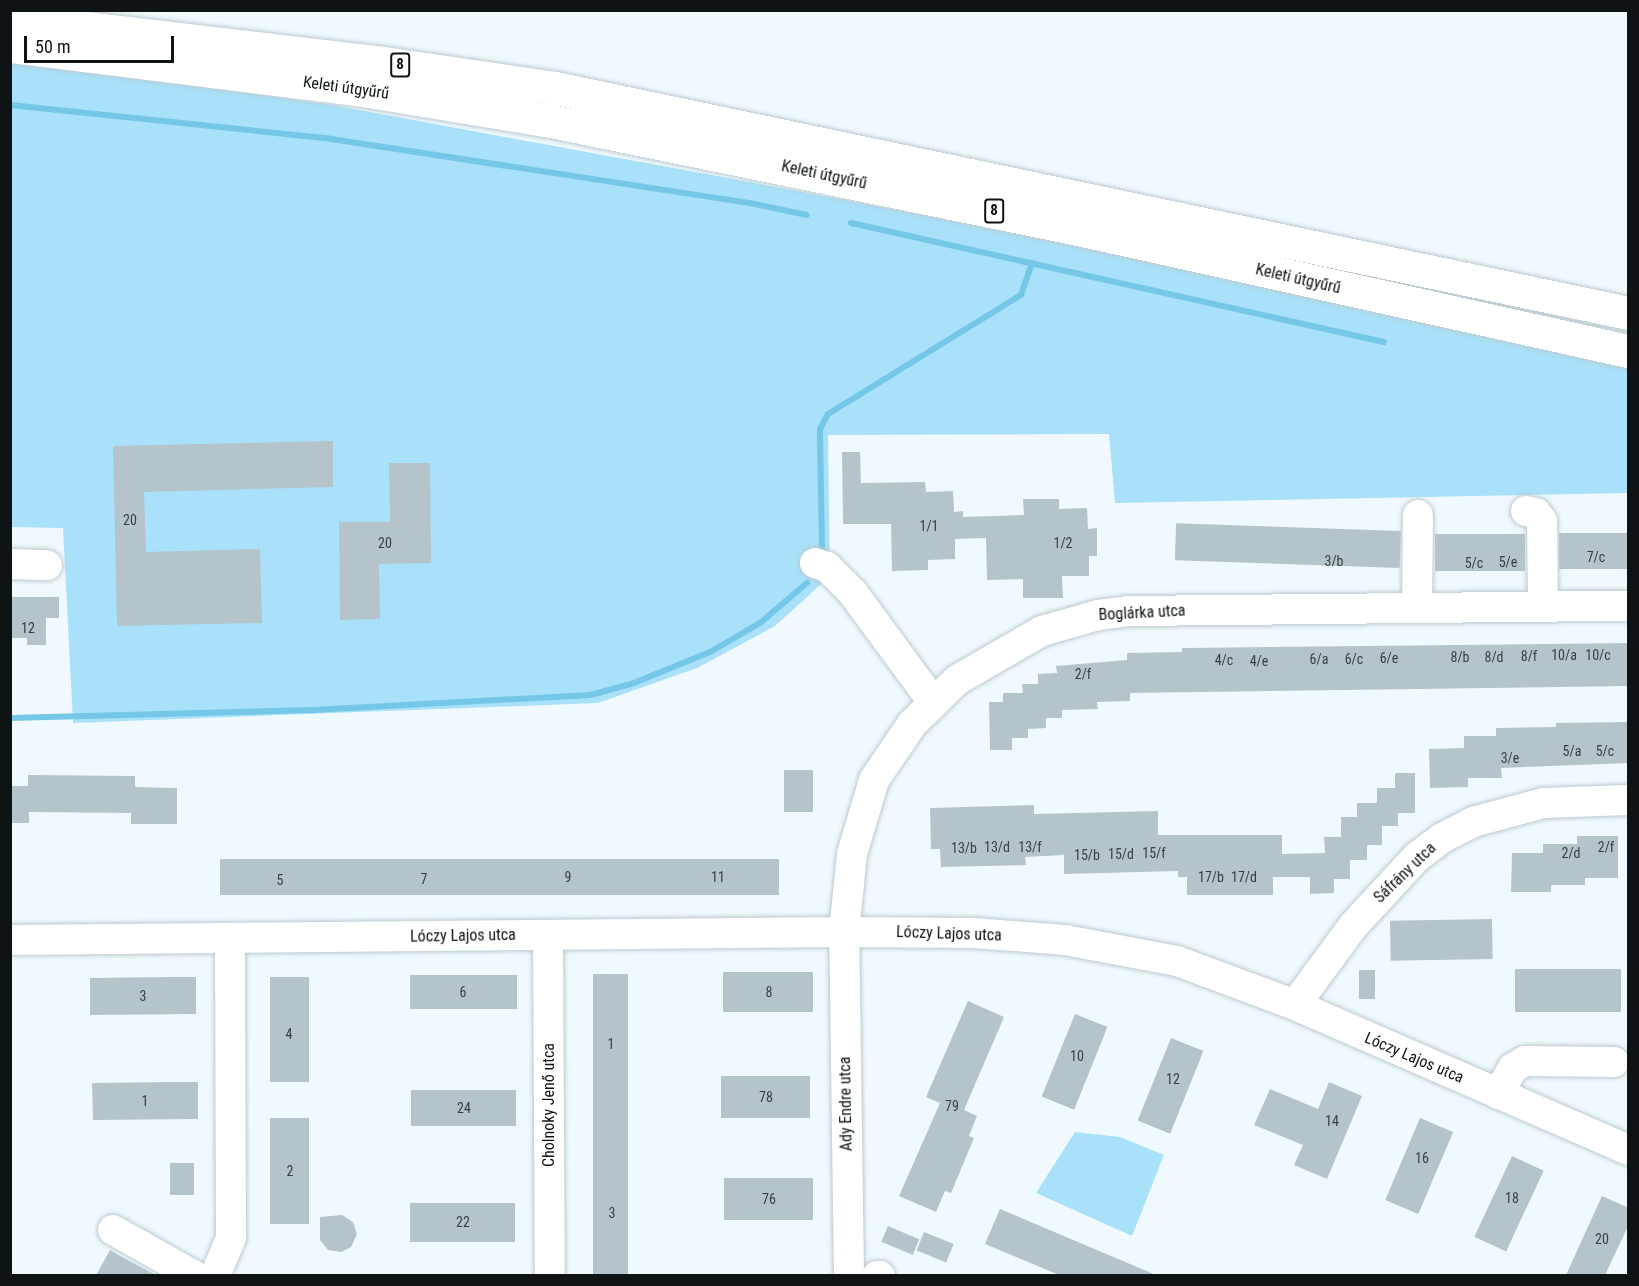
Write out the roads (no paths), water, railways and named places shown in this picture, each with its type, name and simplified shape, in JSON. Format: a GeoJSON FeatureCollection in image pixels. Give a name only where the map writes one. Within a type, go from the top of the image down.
{"type":"FeatureCollection","features":[{"type":"Feature","properties":{"kind":"main road","name":"Keleti útgyűrű"},"geometry":{"type":"LineString","coordinates":[[10,19],[377,62],[555,88],[1629,313]]}},
{"type":"Feature","properties":{"kind":"main road","name":"Keleti útgyűrű"},"geometry":{"type":"LineString","coordinates":[[18,48],[356,89],[546,120],[1003,213],[1629,351]]}},
{"type":"Feature","properties":{"kind":"street"},"geometry":{"type":"LineString","coordinates":[[1526,511],[1536,513],[1542,521],[1543,607]]}},
{"type":"Feature","properties":{"kind":"street"},"geometry":{"type":"LineString","coordinates":[[1417,608],[1418,515]]}},
{"type":"Feature","properties":{"kind":"street"},"geometry":{"type":"LineString","coordinates":[[815,563],[827,567],[853,593],[933,702]]}},
{"type":"Feature","properties":{"kind":"street"},"geometry":{"type":"LineString","coordinates":[[10,564],[47,565]]}},
{"type":"Feature","properties":{"kind":"street","name":"Boglárka utca"},"geometry":{"type":"LineString","coordinates":[[844,932],[852,854],[874,780],[896,746],[933,702],[985,661],[1051,627],[1098,615],[1629,606]]}},
{"type":"Feature","properties":{"kind":"street","name":"Sáfrány utca"},"geometry":{"type":"LineString","coordinates":[[1295,1005],[1353,926],[1417,857],[1442,838],[1473,822],[1544,803],[1629,800]]}},
{"type":"Feature","properties":{"kind":"street","name":"Lóczy Lajos utca"},"geometry":{"type":"LineString","coordinates":[[10,940],[844,932],[974,933],[1065,940],[1177,961],[1295,1005],[1498,1094],[1626,1144]]}},
{"type":"Feature","properties":{"kind":"street","name":"Ady Endre utca"},"geometry":{"type":"LineString","coordinates":[[844,932],[849,1275]]}},
{"type":"Feature","properties":{"kind":"street","name":"Cholnoky Jenő utca"},"geometry":{"type":"LineString","coordinates":[[548,935],[550,1275]]}},
{"type":"Feature","properties":{"kind":"street"},"geometry":{"type":"LineString","coordinates":[[215,1275],[231,1238],[230,939]]}},
{"type":"Feature","properties":{"kind":"street"},"geometry":{"type":"LineString","coordinates":[[1498,1094],[1512,1068],[1525,1061],[1614,1062]]}},
{"type":"Feature","properties":{"kind":"street"},"geometry":{"type":"LineString","coordinates":[[114,1230],[195,1275]]}},
{"type":"Feature","properties":{"kind":"waterway"},"geometry":{"type":"LineString","coordinates":[[10,105],[331,139],[750,203],[807,215]]}},
{"type":"Feature","properties":{"kind":"waterway"},"geometry":{"type":"LineString","coordinates":[[851,223],[1384,342]]}},
{"type":"Feature","properties":{"kind":"waterway"},"geometry":{"type":"LineString","coordinates":[[822,549],[820,429],[828,414],[1021,295],[1032,263]]}},
{"type":"Feature","properties":{"kind":"waterway"},"geometry":{"type":"LineString","coordinates":[[10,718],[313,710],[591,695],[634,683],[710,652],[760,623],[807,583]]}}]}
